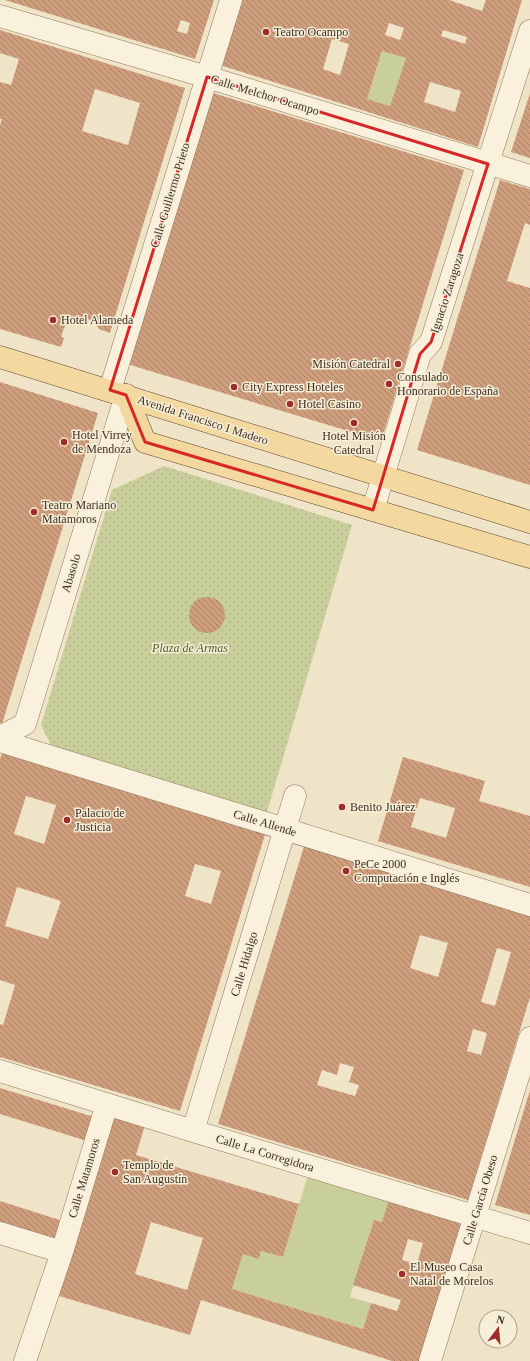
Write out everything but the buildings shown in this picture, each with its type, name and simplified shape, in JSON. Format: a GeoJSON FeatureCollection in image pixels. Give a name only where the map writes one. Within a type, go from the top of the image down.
{"type":"FeatureCollection","features":[{"type":"Feature","properties":{"kind":"main road"},"geometry":{"type":"LineString","coordinates":[[0,356],[118,392]]}},
{"type":"Feature","properties":{"kind":"main road","name":"Avenida Francisco I Madero"},"geometry":{"type":"LineString","coordinates":[[118,392],[156,406],[530,522]]}},
{"type":"Feature","properties":{"kind":"main road","name":"Avenida Francisco I Madero"},"geometry":{"type":"LineString","coordinates":[[118,392],[146,442],[530,557]]}},
{"type":"Feature","properties":{"kind":"street","name":"Calle Guillermo Prieto"},"geometry":{"type":"LineString","coordinates":[[118,392],[207,77],[231,0]]}},
{"type":"Feature","properties":{"kind":"street","name":"Calle Melchor Ocampo"},"geometry":{"type":"LineString","coordinates":[[0,16],[207,77],[530,176]]}},
{"type":"Feature","properties":{"kind":"street","name":"Ignacio Zaragoza"},"geometry":{"type":"LineString","coordinates":[[373,510],[420,354],[431,342],[530,31]]}},
{"type":"Feature","properties":{"kind":"street","name":"Abasolo"},"geometry":{"type":"LineString","coordinates":[[0,737],[25,724],[118,392]]}},
{"type":"Feature","properties":{"kind":"street","name":"Calle Allende"},"geometry":{"type":"LineString","coordinates":[[0,741],[530,905]]}},
{"type":"Feature","properties":{"kind":"street","name":"Calle Hidalgo"},"geometry":{"type":"LineString","coordinates":[[193,1132],[295,796]]}},
{"type":"Feature","properties":{"kind":"street","name":"Calle García Obeso"},"geometry":{"type":"LineString","coordinates":[[430,1361],[530,1038]]}},
{"type":"Feature","properties":{"kind":"street","name":"Calle La Corregidora"},"geometry":{"type":"LineString","coordinates":[[0,1070],[193,1132],[530,1232]]}},
{"type":"Feature","properties":{"kind":"street","name":"Calle Matamoros"},"geometry":{"type":"LineString","coordinates":[[25,1361],[62,1252],[107,1104]]}},
{"type":"Feature","properties":{"kind":"street"},"geometry":{"type":"LineString","coordinates":[[0,1233],[62,1252]]}},
{"type":"Feature","properties":{"kind":"highlighted area"},"geometry":{"type":"Polygon","coordinates":[[[207,77],[488,164],[431,342],[420,354],[373,510],[145,442],[126,395],[110,390],[207,77]]]}},
{"type":"Feature","properties":{"kind":"green space"},"geometry":{"type":"Polygon","coordinates":[[[382,51],[406,58],[390,106],[367,99],[382,51]]]}},
{"type":"Feature","properties":{"kind":"green space","name":"Plaza de Armas"},"geometry":{"type":"Polygon","coordinates":[[[164,466],[352,525],[267,812],[52,747],[41,725],[112,490],[164,466]]]}},
{"type":"Feature","properties":{"kind":"green space"},"geometry":{"type":"Polygon","coordinates":[[[308,1175],[389,1199],[382,1222],[374,1220],[350,1297],[371,1303],[363,1329],[232,1289],[243,1254],[259,1259],[261,1251],[283,1257],[308,1175]]]}},
{"type":"Feature","properties":{"kind":"place","name":"Teatro Ocampo"},"geometry":{"type":"Point","coordinates":[266,32]}},
{"type":"Feature","properties":{"kind":"place","name":"Hotel Alameda"},"geometry":{"type":"Point","coordinates":[53,320]}},
{"type":"Feature","properties":{"kind":"place","name":"Misión Catedral"},"geometry":{"type":"Point","coordinates":[398,364]}},
{"type":"Feature","properties":{"kind":"place","name":"Consulado Honorario de España"},"geometry":{"type":"Point","coordinates":[389,384]}},
{"type":"Feature","properties":{"kind":"place","name":"City Express Hoteles"},"geometry":{"type":"Point","coordinates":[234,387]}},
{"type":"Feature","properties":{"kind":"place","name":"Hotel Casino"},"geometry":{"type":"Point","coordinates":[290,404]}},
{"type":"Feature","properties":{"kind":"place","name":"Hotel Misión Catedral"},"geometry":{"type":"Point","coordinates":[354,423]}},
{"type":"Feature","properties":{"kind":"place","name":"Hotel Virrey de Mendoza"},"geometry":{"type":"Point","coordinates":[64,442]}},
{"type":"Feature","properties":{"kind":"place","name":"Teatro Mariano Matamoros"},"geometry":{"type":"Point","coordinates":[34,512]}},
{"type":"Feature","properties":{"kind":"place","name":"Benito Juárez"},"geometry":{"type":"Point","coordinates":[342,807]}},
{"type":"Feature","properties":{"kind":"place","name":"Palacio de Justicia"},"geometry":{"type":"Point","coordinates":[67,820]}},
{"type":"Feature","properties":{"kind":"place","name":"PeCe 2000 Computación e Inglés"},"geometry":{"type":"Point","coordinates":[346,871]}},
{"type":"Feature","properties":{"kind":"place","name":"Templo de San Augustín"},"geometry":{"type":"Point","coordinates":[115,1172]}},
{"type":"Feature","properties":{"kind":"place","name":"El Museo Casa Natal de Morelos"},"geometry":{"type":"Point","coordinates":[402,1274]}}]}
